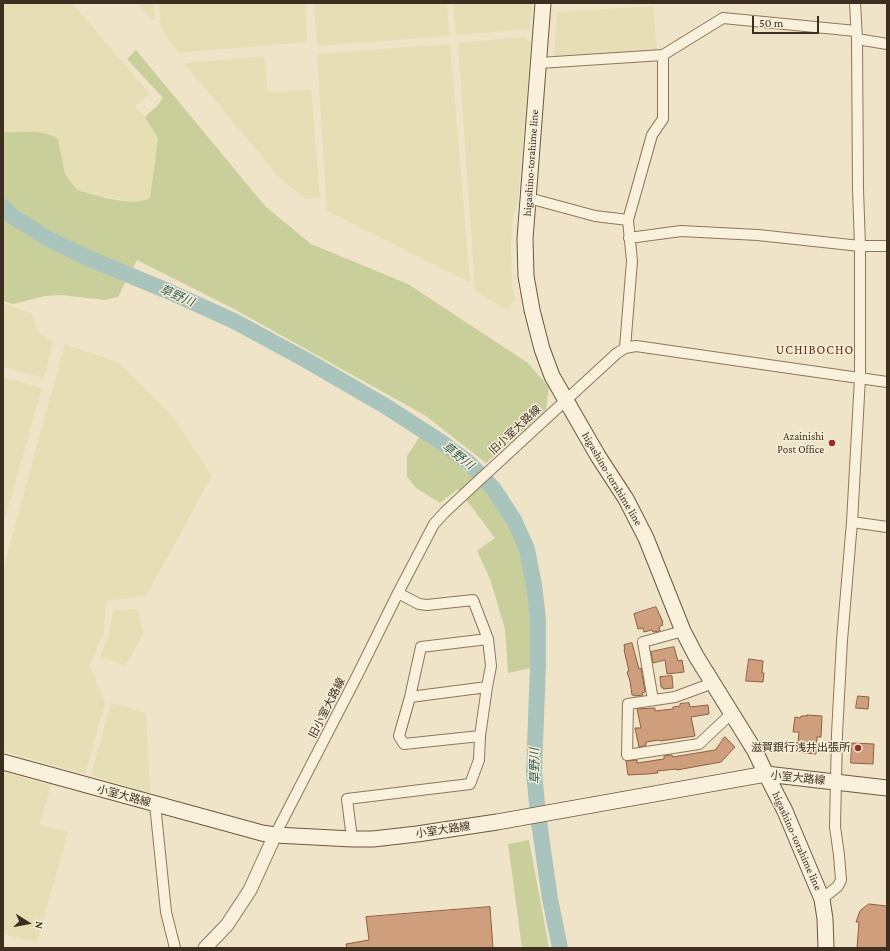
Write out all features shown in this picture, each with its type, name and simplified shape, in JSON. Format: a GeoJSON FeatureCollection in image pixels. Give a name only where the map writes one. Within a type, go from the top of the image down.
{"type":"FeatureCollection","features":[{"type":"Feature","properties":{"kind":"main road","name":"higashino-torahime line"},"geometry":{"type":"LineString","coordinates":[[543,3],[525,238],[526,276],[532,310],[542,349],[561,403],[626,499],[643,531],[683,630],[713,683],[755,751],[785,811],[822,899],[825,919],[826,948]]}},
{"type":"Feature","properties":{"kind":"main road","name":"小室大路線"},"geometry":{"type":"LineString","coordinates":[[3,762],[275,835],[352,839],[373,839],[417,834],[501,821],[766,774],[887,788]]}},
{"type":"Feature","properties":{"kind":"street"},"geometry":{"type":"LineString","coordinates":[[822,899],[838,886],[841,880],[835,827],[842,640],[852,522],[860,378],[860,246],[855,3]]}},
{"type":"Feature","properties":{"kind":"street"},"geometry":{"type":"LineString","coordinates":[[539,64],[663,55],[723,18],[856,35],[887,44]]}},
{"type":"Feature","properties":{"kind":"street"},"geometry":{"type":"LineString","coordinates":[[663,55],[663,119],[652,135],[628,220],[632,261],[625,348],[636,346],[887,382]]}},
{"type":"Feature","properties":{"kind":"street"},"geometry":{"type":"LineString","coordinates":[[528,200],[536,200],[595,216],[628,220]]}},
{"type":"Feature","properties":{"kind":"street"},"geometry":{"type":"LineString","coordinates":[[629,238],[681,231],[758,235],[860,246],[887,246]]}},
{"type":"Feature","properties":{"kind":"street","name":"旧小室大路線"},"geometry":{"type":"LineString","coordinates":[[275,835],[434,524],[561,403],[616,354],[625,348]]}},
{"type":"Feature","properties":{"kind":"street"},"geometry":{"type":"LineString","coordinates":[[852,522],[887,527]]}},
{"type":"Feature","properties":{"kind":"street"},"geometry":{"type":"LineString","coordinates":[[352,839],[347,799],[470,784],[479,760],[480,736],[491,666],[488,639],[473,600],[427,605],[419,604],[398,593]]}},
{"type":"Feature","properties":{"kind":"street"},"geometry":{"type":"LineString","coordinates":[[653,700],[643,642],[683,630]]}},
{"type":"Feature","properties":{"kind":"street"},"geometry":{"type":"LineString","coordinates":[[480,736],[404,744],[399,736],[410,697],[421,647],[488,639]]}},
{"type":"Feature","properties":{"kind":"street"},"geometry":{"type":"LineString","coordinates":[[713,683],[675,697],[628,704],[627,755],[699,744],[732,713]]}},
{"type":"Feature","properties":{"kind":"street"},"geometry":{"type":"LineString","coordinates":[[410,697],[487,687]]}},
{"type":"Feature","properties":{"kind":"street"},"geometry":{"type":"LineString","coordinates":[[155,804],[166,912],[175,948]]}},
{"type":"Feature","properties":{"kind":"street"},"geometry":{"type":"LineString","coordinates":[[206,948],[227,925],[250,890],[275,835]]}},
{"type":"Feature","properties":{"kind":"shaded area"},"geometry":{"type":"Polygon","coordinates":[[[3,3],[72,3],[150,94],[135,107],[145,117],[158,138],[150,198],[144,201],[130,202],[77,190],[65,174],[58,139],[3,132],[3,3]]]}},
{"type":"Feature","properties":{"kind":"shaded area"},"geometry":{"type":"Polygon","coordinates":[[[137,3],[154,3],[155,20],[152,20],[137,3]]]}},
{"type":"Feature","properties":{"kind":"shaded area"},"geometry":{"type":"Polygon","coordinates":[[[159,3],[305,3],[307,42],[178,53],[161,28],[159,3]]]}},
{"type":"Feature","properties":{"kind":"shaded area"},"geometry":{"type":"Polygon","coordinates":[[[314,3],[447,3],[449,36],[317,46],[314,3]]]}},
{"type":"Feature","properties":{"kind":"shaded area"},"geometry":{"type":"Polygon","coordinates":[[[453,3],[532,3],[530,29],[456,35],[453,3]]]}},
{"type":"Feature","properties":{"kind":"shaded area"},"geometry":{"type":"Polygon","coordinates":[[[653,6],[657,50],[554,56],[557,12],[653,6]]]}},
{"type":"Feature","properties":{"kind":"shaded area"},"geometry":{"type":"Polygon","coordinates":[[[523,37],[531,42],[518,200],[513,215],[511,242],[512,282],[515,301],[507,310],[475,290],[458,43],[523,37]]]}},
{"type":"Feature","properties":{"kind":"shaded area"},"geometry":{"type":"Polygon","coordinates":[[[450,44],[470,282],[327,211],[317,54],[450,44]]]}},
{"type":"Feature","properties":{"kind":"shaded area"},"geometry":{"type":"Polygon","coordinates":[[[264,56],[268,92],[311,90],[320,198],[306,199],[279,177],[184,63],[264,56]]]}},
{"type":"Feature","properties":{"kind":"shaded area"},"geometry":{"type":"Polygon","coordinates":[[[3,303],[33,314],[38,333],[53,342],[44,378],[3,367],[3,303]]]}},
{"type":"Feature","properties":{"kind":"shaded area"},"geometry":{"type":"Polygon","coordinates":[[[65,344],[120,363],[173,417],[212,476],[146,596],[106,601],[104,632],[90,665],[105,704],[85,774],[3,751],[3,569],[65,344]]]}},
{"type":"Feature","properties":{"kind":"shaded area"},"geometry":{"type":"Polygon","coordinates":[[[3,377],[42,388],[3,526],[3,377]]]}},
{"type":"Feature","properties":{"kind":"shaded area"},"geometry":{"type":"Polygon","coordinates":[[[138,609],[143,634],[125,666],[100,656],[110,632],[113,610],[138,609]]]}},
{"type":"Feature","properties":{"kind":"shaded area"},"geometry":{"type":"Polygon","coordinates":[[[111,703],[146,713],[150,793],[91,775],[111,703]]]}},
{"type":"Feature","properties":{"kind":"shaded area"},"geometry":{"type":"Polygon","coordinates":[[[3,772],[51,785],[40,825],[68,832],[37,943],[3,934],[3,772]]]}},
{"type":"Feature","properties":{"kind":"green space"},"geometry":{"type":"Polygon","coordinates":[[[136,50],[265,206],[311,244],[408,284],[528,363],[549,387],[546,410],[486,463],[426,416],[234,309],[137,260],[118,297],[105,300],[60,295],[45,296],[13,304],[3,301],[3,132],[38,132],[45,133],[58,139],[65,174],[77,190],[114,200],[134,202],[143,201],[150,198],[158,138],[145,117],[163,98],[127,59],[136,50]]]}},
{"type":"Feature","properties":{"kind":"green space"},"geometry":{"type":"Polygon","coordinates":[[[422,433],[490,493],[519,541],[531,594],[536,667],[508,673],[505,629],[490,579],[477,551],[495,538],[458,489],[440,503],[416,488],[407,477],[407,456],[422,433]]]}},
{"type":"Feature","properties":{"kind":"green space"},"geometry":{"type":"Polygon","coordinates":[[[529,840],[549,948],[522,948],[508,844],[529,840]]]}},
{"type":"Feature","properties":{"kind":"building"},"geometry":{"type":"Polygon","coordinates":[[[656,607],[663,622],[663,625],[659,627],[660,631],[653,632],[652,630],[644,632],[643,628],[638,629],[634,614],[656,607]]]}},
{"type":"Feature","properties":{"kind":"building"},"geometry":{"type":"Polygon","coordinates":[[[632,643],[639,669],[641,668],[645,692],[642,693],[643,695],[632,695],[627,672],[629,671],[624,645],[632,643]]]}},
{"type":"Feature","properties":{"kind":"building"},"geometry":{"type":"Polygon","coordinates":[[[674,647],[678,661],[682,660],[684,672],[667,674],[665,660],[653,663],[651,652],[674,647]]]}},
{"type":"Feature","properties":{"kind":"building"},"geometry":{"type":"Polygon","coordinates":[[[749,659],[763,661],[763,682],[746,681],[749,659]]]}},
{"type":"Feature","properties":{"kind":"building"},"geometry":{"type":"Polygon","coordinates":[[[672,676],[673,688],[663,689],[663,687],[661,687],[660,677],[672,676]]]}},
{"type":"Feature","properties":{"kind":"building"},"geometry":{"type":"Polygon","coordinates":[[[858,696],[869,697],[868,709],[856,708],[858,696]]]}},
{"type":"Feature","properties":{"kind":"building"},"geometry":{"type":"Polygon","coordinates":[[[689,703],[690,707],[708,705],[709,714],[691,717],[695,736],[646,742],[646,745],[639,747],[635,728],[641,728],[637,709],[655,708],[655,711],[673,709],[673,707],[680,706],[680,704],[689,703]]]}},
{"type":"Feature","properties":{"kind":"building"},"geometry":{"type":"Polygon","coordinates":[[[801,716],[822,716],[821,737],[817,737],[816,754],[797,752],[799,732],[793,732],[795,717],[800,718],[801,716]]]}},
{"type":"Feature","properties":{"kind":"building"},"geometry":{"type":"Polygon","coordinates":[[[725,737],[735,747],[721,762],[677,770],[657,771],[658,773],[628,775],[626,761],[637,760],[637,763],[664,759],[664,756],[672,755],[673,757],[715,750],[725,737]]]}},
{"type":"Feature","properties":{"kind":"building"},"geometry":{"type":"Polygon","coordinates":[[[852,743],[874,744],[873,764],[851,763],[852,743]]]}},
{"type":"Feature","properties":{"kind":"building"},"geometry":{"type":"Polygon","coordinates":[[[869,904],[887,906],[887,948],[857,948],[859,922],[856,922],[860,911],[869,904]]]}},
{"type":"Feature","properties":{"kind":"building"},"geometry":{"type":"Polygon","coordinates":[[[490,907],[493,948],[347,948],[346,944],[369,940],[366,917],[490,907]]]}},
{"type":"Feature","properties":{"kind":"waterway","name":"草野川"},"geometry":{"type":"LineString","coordinates":[[3,207],[12,216],[47,238],[88,258],[170,292],[234,321],[306,360],[387,407],[441,442],[469,463],[493,488],[514,520],[527,549],[534,585],[538,619],[538,665],[534,772],[538,815],[550,899],[560,948]]}},
{"type":"Feature","properties":{"kind":"place","name":"Azainishi Post Office"},"geometry":{"type":"Point","coordinates":[832,443]}},
{"type":"Feature","properties":{"kind":"place","name":"滋賀銀行浅井出張所"},"geometry":{"type":"Point","coordinates":[858,748]}},
{"type":"Feature","properties":{"kind":"district","name":"UCHIBOCHO"},"geometry":{"type":"Point","coordinates":[815,350]}}]}
